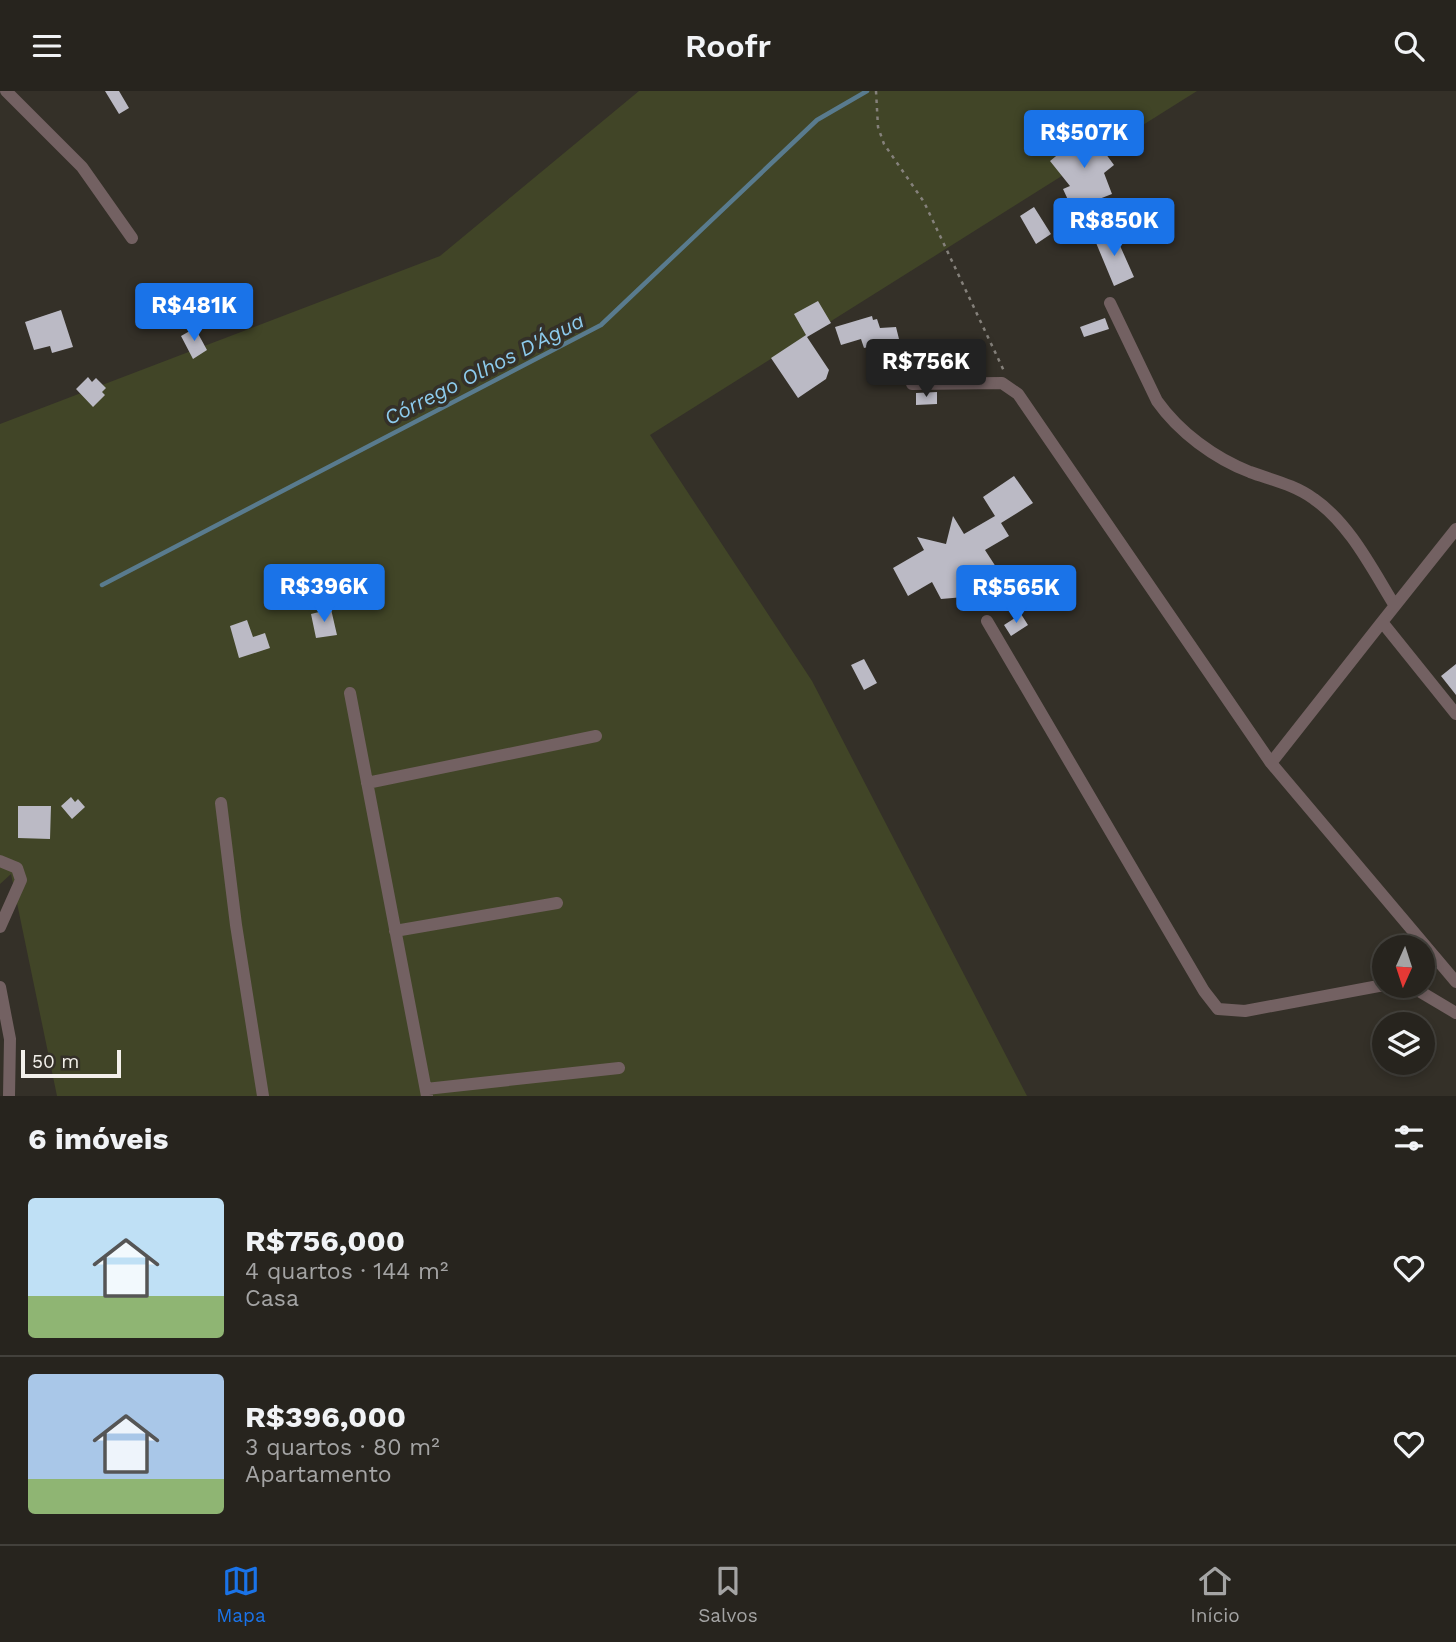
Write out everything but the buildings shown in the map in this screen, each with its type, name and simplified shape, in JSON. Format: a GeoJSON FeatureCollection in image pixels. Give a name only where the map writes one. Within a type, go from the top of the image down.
{"type":"FeatureCollection","features":[{"type":"Feature","properties":{"kind":"street"},"geometry":{"type":"LineString","coordinates":[[6,91],[82,167],[132,238]]}},
{"type":"Feature","properties":{"kind":"street"},"geometry":{"type":"LineString","coordinates":[[1110,303],[1157,401],[1166,414],[1212,452],[1234,465],[1296,488],[1324,507],[1354,543],[1395,606]]}},
{"type":"Feature","properties":{"kind":"street"},"geometry":{"type":"LineString","coordinates":[[912,384],[995,383],[1011,387],[1271,763],[1456,982]]}},
{"type":"Feature","properties":{"kind":"street"},"geometry":{"type":"LineString","coordinates":[[1271,763],[1456,529]]}},
{"type":"Feature","properties":{"kind":"street"},"geometry":{"type":"LineString","coordinates":[[987,621],[1204,991],[1219,1009],[1245,1011],[1372,987]]}},
{"type":"Feature","properties":{"kind":"street"},"geometry":{"type":"LineString","coordinates":[[1382,622],[1456,713]]}},
{"type":"Feature","properties":{"kind":"street"},"geometry":{"type":"LineString","coordinates":[[350,692],[426,1093],[619,1068]]}},
{"type":"Feature","properties":{"kind":"street"},"geometry":{"type":"LineString","coordinates":[[367,783],[596,736]]}},
{"type":"Feature","properties":{"kind":"street"},"geometry":{"type":"LineString","coordinates":[[221,803],[236,925],[263,1096]]}},
{"type":"Feature","properties":{"kind":"street"},"geometry":{"type":"LineString","coordinates":[[0,861],[18,868],[21,880],[0,927]]}},
{"type":"Feature","properties":{"kind":"street"},"geometry":{"type":"LineString","coordinates":[[395,931],[557,903]]}},
{"type":"Feature","properties":{"kind":"street"},"geometry":{"type":"LineString","coordinates":[[0,987],[10,1039],[9,1096]]}},
{"type":"Feature","properties":{"kind":"street"},"geometry":{"type":"LineString","coordinates":[[1431,998],[1456,1013]]}},
{"type":"Feature","properties":{"kind":"path"},"geometry":{"type":"LineString","coordinates":[[876,91],[878,127],[884,144],[929,211],[1011,387]]}},
{"type":"Feature","properties":{"kind":"green space"},"geometry":{"type":"Polygon","coordinates":[[[639,91],[1197,91],[650,435],[812,681],[1027,1096],[57,1096],[11,874],[0,884],[0,424],[440,256],[639,91]]]}},
{"type":"Feature","properties":{"kind":"waterway","name":"Córrego Olhos D'Água"},"geometry":{"type":"LineString","coordinates":[[102,585],[601,325],[817,120],[867,91]]}}]}
